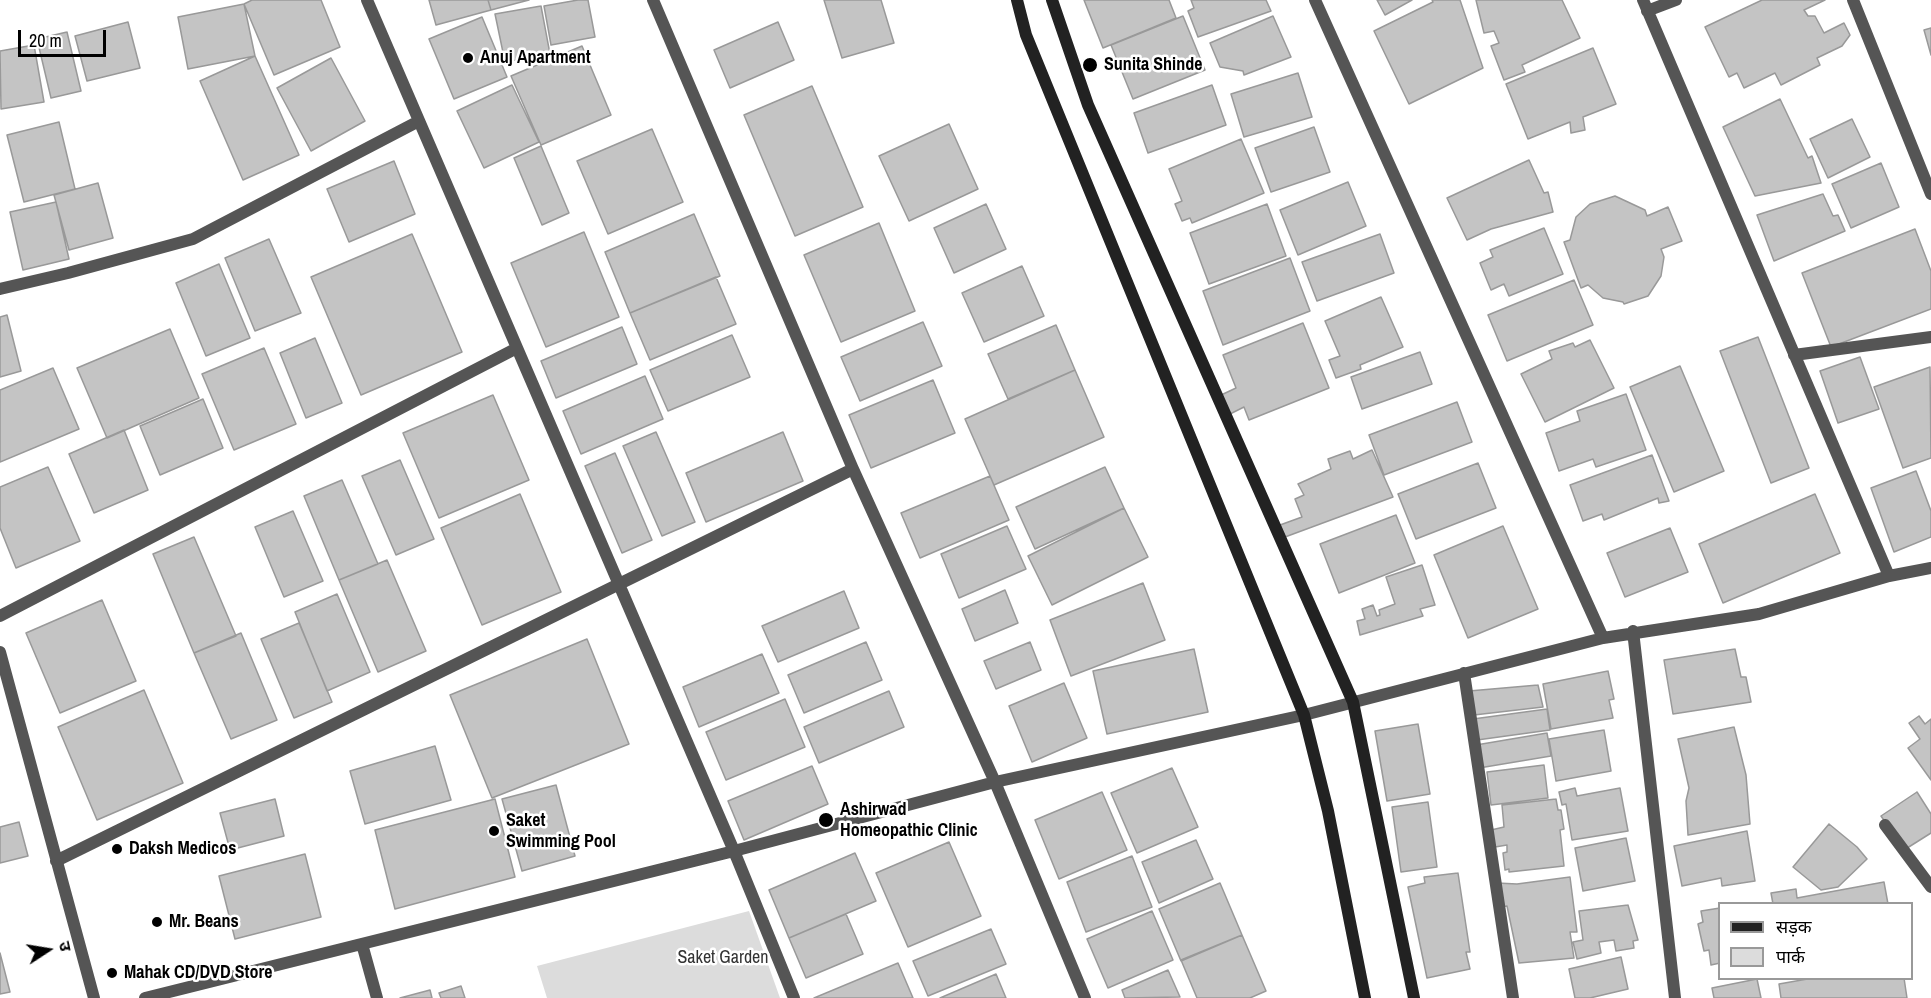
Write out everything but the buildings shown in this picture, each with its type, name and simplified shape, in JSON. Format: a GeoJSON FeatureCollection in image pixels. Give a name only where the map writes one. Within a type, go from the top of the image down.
{"type":"FeatureCollection","features":[{"type":"Feature","properties":{"kind":"street"},"geometry":{"type":"LineString","coordinates":[[367,0],[734,851],[794,998]]}},
{"type":"Feature","properties":{"kind":"street"},"geometry":{"type":"LineString","coordinates":[[653,0],[853,469],[995,782],[1086,998]]}},
{"type":"Feature","properties":{"kind":"street"},"geometry":{"type":"LineString","coordinates":[[1017,0],[1026,34],[1304,715],[1328,811],[1365,998]]}},
{"type":"Feature","properties":{"kind":"street"},"geometry":{"type":"LineString","coordinates":[[1052,0],[1088,105],[1353,702],[1414,998]]}},
{"type":"Feature","properties":{"kind":"street"},"geometry":{"type":"LineString","coordinates":[[1315,0],[1603,638]]}},
{"type":"Feature","properties":{"kind":"street"},"geometry":{"type":"LineString","coordinates":[[1676,0],[1645,6],[1889,576]]}},
{"type":"Feature","properties":{"kind":"street"},"geometry":{"type":"LineString","coordinates":[[1852,0],[1931,194]]}},
{"type":"Feature","properties":{"kind":"street"},"geometry":{"type":"LineString","coordinates":[[0,289],[192,239],[418,121]]}},
{"type":"Feature","properties":{"kind":"street"},"geometry":{"type":"LineString","coordinates":[[1794,355],[1931,337]]}},
{"type":"Feature","properties":{"kind":"street"},"geometry":{"type":"LineString","coordinates":[[0,616],[517,348]]}},
{"type":"Feature","properties":{"kind":"street"},"geometry":{"type":"LineString","coordinates":[[56,861],[853,469]]}},
{"type":"Feature","properties":{"kind":"street"},"geometry":{"type":"LineString","coordinates":[[145,998],[734,851],[995,782],[1304,715],[1634,631],[1759,614],[1889,576],[1931,568]]}},
{"type":"Feature","properties":{"kind":"street"},"geometry":{"type":"LineString","coordinates":[[1634,631],[1675,998]]}},
{"type":"Feature","properties":{"kind":"street"},"geometry":{"type":"LineString","coordinates":[[0,652],[94,998]]}},
{"type":"Feature","properties":{"kind":"street"},"geometry":{"type":"LineString","coordinates":[[1464,673],[1512,998]]}},
{"type":"Feature","properties":{"kind":"street"},"geometry":{"type":"LineString","coordinates":[[1885,825],[1931,887]]}},
{"type":"Feature","properties":{"kind":"street"},"geometry":{"type":"LineString","coordinates":[[362,944],[377,998]]}},
{"type":"Feature","properties":{"kind":"green space","name":"Saket Garden"},"geometry":{"type":"Polygon","coordinates":[[[749,911],[780,998],[547,998],[537,966],[749,911]]]}},
{"type":"Feature","properties":{"kind":"place","name":"Anuj Apartment"},"geometry":{"type":"Point","coordinates":[468,58]}},
{"type":"Feature","properties":{"kind":"place","name":"Sunita Shinde"},"geometry":{"type":"Point","coordinates":[1090,65]}},
{"type":"Feature","properties":{"kind":"place","name":"Ashirwad Homeopathic Clinic"},"geometry":{"type":"Point","coordinates":[826,820]}},
{"type":"Feature","properties":{"kind":"place","name":"Saket Swimming Pool"},"geometry":{"type":"Point","coordinates":[494,831]}},
{"type":"Feature","properties":{"kind":"place","name":"Daksh Medicos"},"geometry":{"type":"Point","coordinates":[117,849]}},
{"type":"Feature","properties":{"kind":"place","name":"Mr. Beans"},"geometry":{"type":"Point","coordinates":[157,922]}},
{"type":"Feature","properties":{"kind":"place","name":"Mahak CD/DVD Store"},"geometry":{"type":"Point","coordinates":[112,973]}}]}
